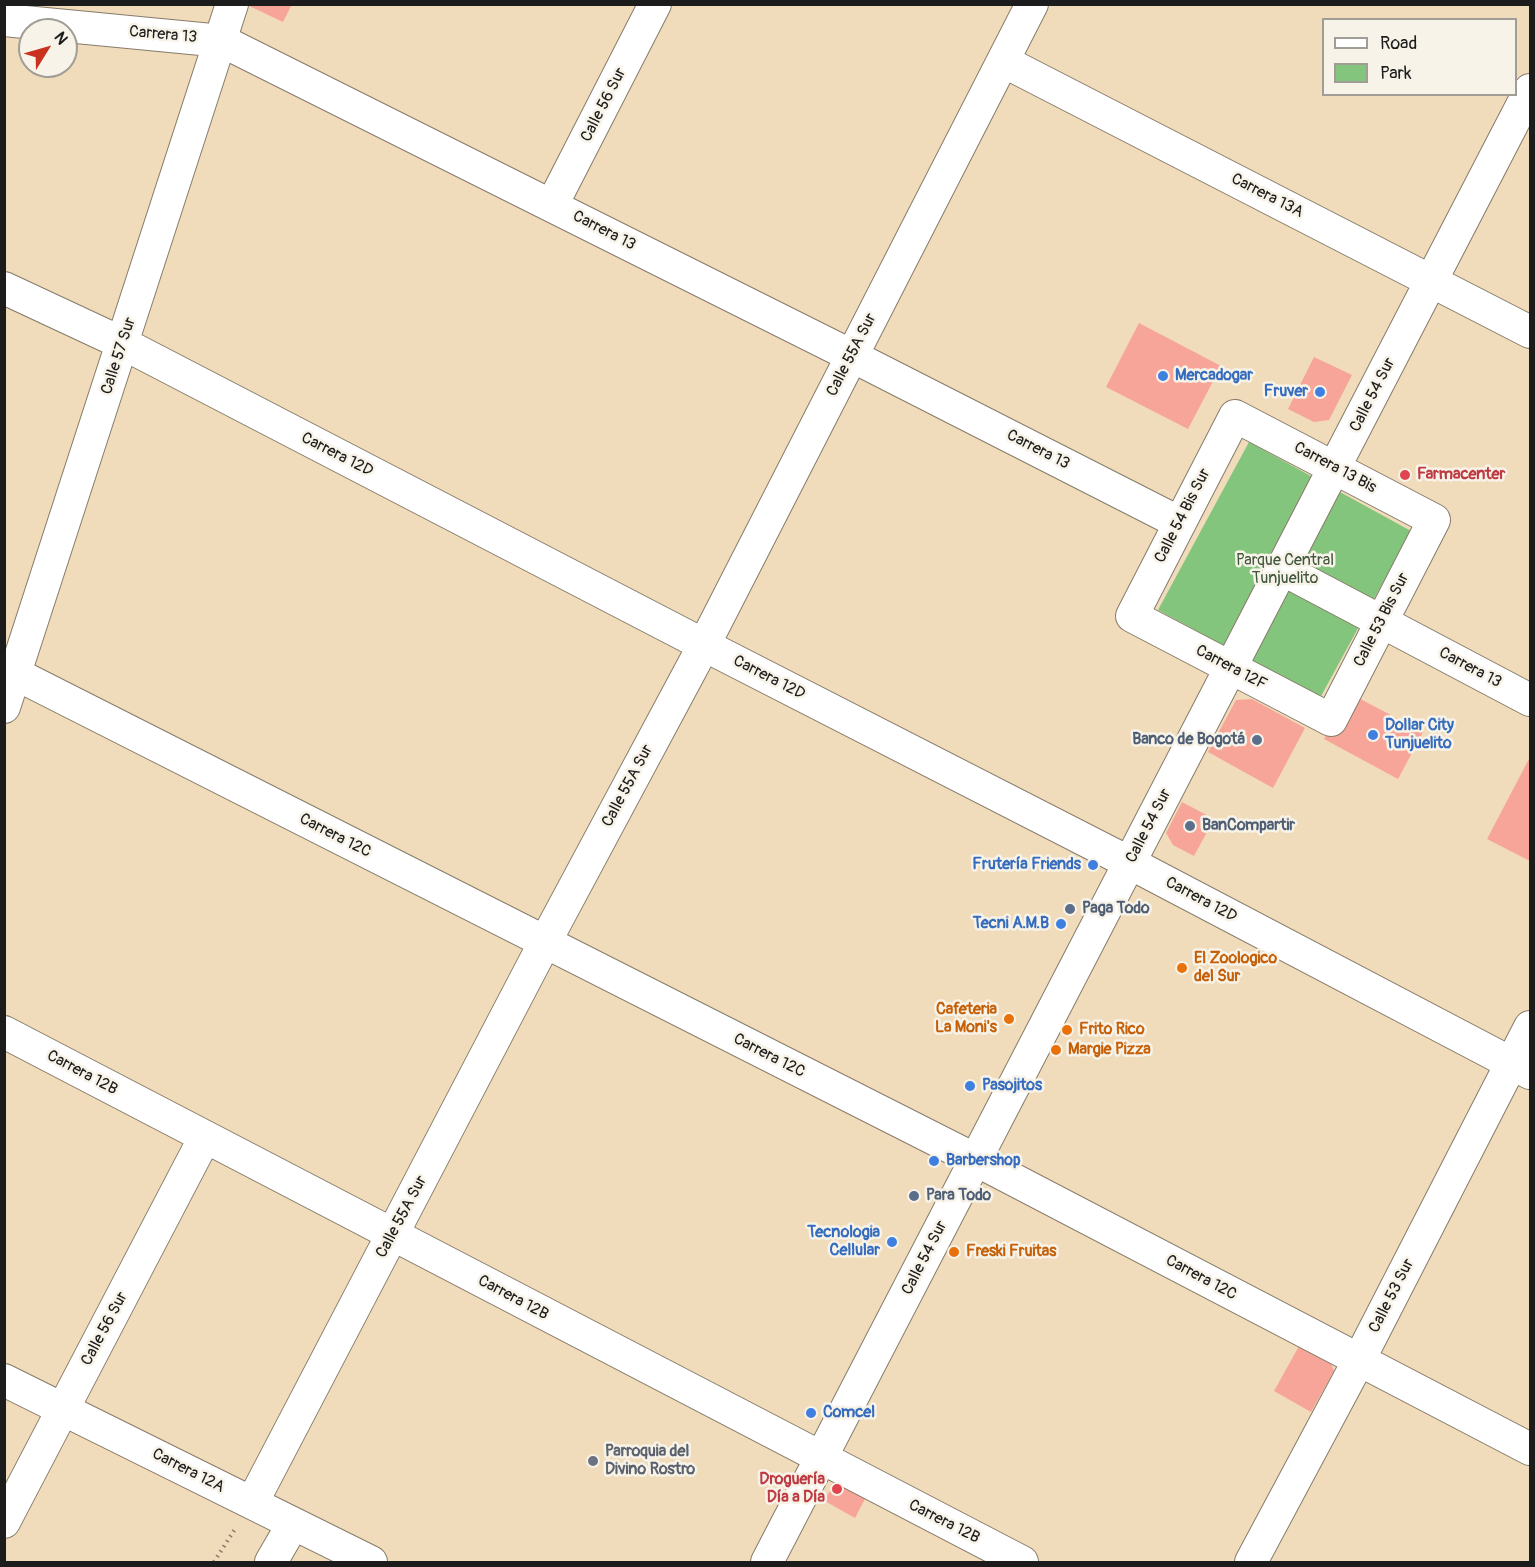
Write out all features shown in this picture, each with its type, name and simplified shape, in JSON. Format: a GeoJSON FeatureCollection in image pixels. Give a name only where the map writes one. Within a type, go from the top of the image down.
{"type":"FeatureCollection","features":[{"type":"Feature","properties":{"kind":"street","name":"Calle 57 Sur"},"geometry":{"type":"LineString","coordinates":[[4,707],[10,671],[124,344],[232,4]]}},
{"type":"Feature","properties":{"kind":"street","name":"Calle 56 Sur"},"geometry":{"type":"LineString","coordinates":[[552,205],[655,4]]}},
{"type":"Feature","properties":{"kind":"street","name":"Calle 55A Sur"},"geometry":{"type":"LineString","coordinates":[[252,1503],[545,942],[704,645],[1032,4]]}},
{"type":"Feature","properties":{"kind":"street","name":"Carrera 13"},"geometry":{"type":"LineString","coordinates":[[4,20],[222,41],[552,205],[1180,523]]}},
{"type":"Feature","properties":{"kind":"street","name":"Carrera 13A"},"geometry":{"type":"LineString","coordinates":[[1003,61],[1530,332]]}},
{"type":"Feature","properties":{"kind":"street","name":"Calle 54 Sur"},"geometry":{"type":"LineString","coordinates":[[767,1563],[1530,90]]}},
{"type":"Feature","properties":{"kind":"street","name":"Carrera 12D"},"geometry":{"type":"LineString","coordinates":[[4,288],[124,344],[1130,863],[1521,1068]]}},
{"type":"Feature","properties":{"kind":"street","name":"Carrera 13 Bis"},"geometry":{"type":"LineString","coordinates":[[1235,416],[1434,520]]}},
{"type":"Feature","properties":{"kind":"street","name":"Calle 54 Bis Sur"},"geometry":{"type":"LineString","coordinates":[[1132,616],[1235,416]]}},
{"type":"Feature","properties":{"kind":"street","name":"Calle 53 Bis Sur"},"geometry":{"type":"LineString","coordinates":[[1330,720],[1434,520]]}},
{"type":"Feature","properties":{"kind":"street","name":"Carrera 13"},"geometry":{"type":"LineString","coordinates":[[1282,569],[1530,700]]}},
{"type":"Feature","properties":{"kind":"street","name":"Carrera 12F"},"geometry":{"type":"LineString","coordinates":[[1132,616],[1330,720]]}},
{"type":"Feature","properties":{"kind":"street","name":"Carrera 12C"},"geometry":{"type":"LineString","coordinates":[[10,671],[976,1160],[1530,1449]]}},
{"type":"Feature","properties":{"kind":"street","name":"Calle 53 Sur"},"geometry":{"type":"LineString","coordinates":[[1251,1563],[1359,1360],[1521,1068],[1530,1027]]}},
{"type":"Feature","properties":{"kind":"street","name":"Carrera 12B"},"geometry":{"type":"LineString","coordinates":[[4,1032],[1022,1563]]}},
{"type":"Feature","properties":{"kind":"street","name":"Calle 56 Sur"},"geometry":{"type":"LineString","coordinates":[[4,1522],[205,1137]]}},
{"type":"Feature","properties":{"kind":"street","name":"Carrera 12A"},"geometry":{"type":"LineString","coordinates":[[4,1380],[371,1563]]}},
{"type":"Feature","properties":{"kind":"street"},"geometry":{"type":"LineString","coordinates":[[271,1563],[293,1524]]}},
{"type":"Feature","properties":{"kind":"path"},"geometry":{"type":"LineString","coordinates":[[214,1563],[252,1503]]}},
{"type":"Feature","properties":{"kind":"green space","name":"Parque Central Tunjuelito"},"geometry":{"type":"Polygon","coordinates":[[[1249,442],[1411,531],[1320,698],[1158,610],[1249,442]]]}},
{"type":"Feature","properties":{"kind":"building"},"geometry":{"type":"Polygon","coordinates":[[[245,4],[292,4],[283,22],[245,4]]]}},
{"type":"Feature","properties":{"kind":"building","name":"Mercadogar"},"geometry":{"type":"Polygon","coordinates":[[[1139,323],[1221,366],[1188,429],[1106,387],[1139,323]]]}},
{"type":"Feature","properties":{"kind":"building","name":"Fruver"},"geometry":{"type":"Polygon","coordinates":[[[1314,357],[1352,375],[1329,420],[1314,422],[1288,409],[1314,357]]]}},
{"type":"Feature","properties":{"kind":"building","name":"Dollar City Tunjuelito"},"geometry":{"type":"Polygon","coordinates":[[[1349,693],[1423,732],[1398,779],[1324,739],[1349,693]]]}},
{"type":"Feature","properties":{"kind":"building","name":"Banco de Bogotá"},"geometry":{"type":"Polygon","coordinates":[[[1252,699],[1305,728],[1273,788],[1208,752],[1236,700],[1252,699]]]}},
{"type":"Feature","properties":{"kind":"building"},"geometry":{"type":"Polygon","coordinates":[[[1530,757],[1530,861],[1487,839],[1530,757]]]}},
{"type":"Feature","properties":{"kind":"building","name":"BanCompartir"},"geometry":{"type":"Polygon","coordinates":[[[1182,802],[1214,819],[1194,856],[1173,845],[1166,833],[1182,802]]]}},
{"type":"Feature","properties":{"kind":"building"},"geometry":{"type":"Polygon","coordinates":[[[1303,1339],[1327,1353],[1334,1371],[1311,1412],[1274,1391],[1303,1339]]]}},
{"type":"Feature","properties":{"kind":"building"},"geometry":{"type":"Polygon","coordinates":[[[842,1483],[866,1497],[855,1518],[823,1500],[834,1486],[842,1483]]]}},
{"type":"Feature","properties":{"kind":"place","name":"Mercadogar"},"geometry":{"type":"Point","coordinates":[1163,376]}},
{"type":"Feature","properties":{"kind":"place","name":"Fruver"},"geometry":{"type":"Point","coordinates":[1320,392]}},
{"type":"Feature","properties":{"kind":"place","name":"Farmacenter"},"geometry":{"type":"Point","coordinates":[1405,475]}},
{"type":"Feature","properties":{"kind":"place","name":"Dollar City Tunjuelito"},"geometry":{"type":"Point","coordinates":[1373,735]}},
{"type":"Feature","properties":{"kind":"place","name":"Banco de Bogotá"},"geometry":{"type":"Point","coordinates":[1257,740]}},
{"type":"Feature","properties":{"kind":"place","name":"BanCompartir"},"geometry":{"type":"Point","coordinates":[1190,826]}},
{"type":"Feature","properties":{"kind":"place","name":"Frutería Friends"},"geometry":{"type":"Point","coordinates":[1093,865]}},
{"type":"Feature","properties":{"kind":"place","name":"Paga Todo"},"geometry":{"type":"Point","coordinates":[1070,909]}},
{"type":"Feature","properties":{"kind":"place","name":"Tecni A.M.B"},"geometry":{"type":"Point","coordinates":[1061,924]}},
{"type":"Feature","properties":{"kind":"place","name":"El Zoologico del Sur"},"geometry":{"type":"Point","coordinates":[1182,968]}},
{"type":"Feature","properties":{"kind":"place","name":"Cafeteria La Moni's"},"geometry":{"type":"Point","coordinates":[1009,1019]}},
{"type":"Feature","properties":{"kind":"place","name":"Frito Rico"},"geometry":{"type":"Point","coordinates":[1067,1030]}},
{"type":"Feature","properties":{"kind":"place","name":"Margie Pizza"},"geometry":{"type":"Point","coordinates":[1056,1050]}},
{"type":"Feature","properties":{"kind":"place","name":"Pasojitos"},"geometry":{"type":"Point","coordinates":[970,1086]}},
{"type":"Feature","properties":{"kind":"place","name":"Barbershop"},"geometry":{"type":"Point","coordinates":[934,1161]}},
{"type":"Feature","properties":{"kind":"place","name":"Para Todo"},"geometry":{"type":"Point","coordinates":[914,1196]}},
{"type":"Feature","properties":{"kind":"place","name":"Tecnologia Cellular"},"geometry":{"type":"Point","coordinates":[892,1242]}},
{"type":"Feature","properties":{"kind":"place","name":"Freski Fruitas"},"geometry":{"type":"Point","coordinates":[954,1252]}},
{"type":"Feature","properties":{"kind":"place","name":"Comcel"},"geometry":{"type":"Point","coordinates":[811,1413]}},
{"type":"Feature","properties":{"kind":"place","name":"Parroquia del Divino Rostro"},"geometry":{"type":"Point","coordinates":[593,1461]}},
{"type":"Feature","properties":{"kind":"place","name":"Droguería Día a Día"},"geometry":{"type":"Point","coordinates":[837,1489]}}]}
